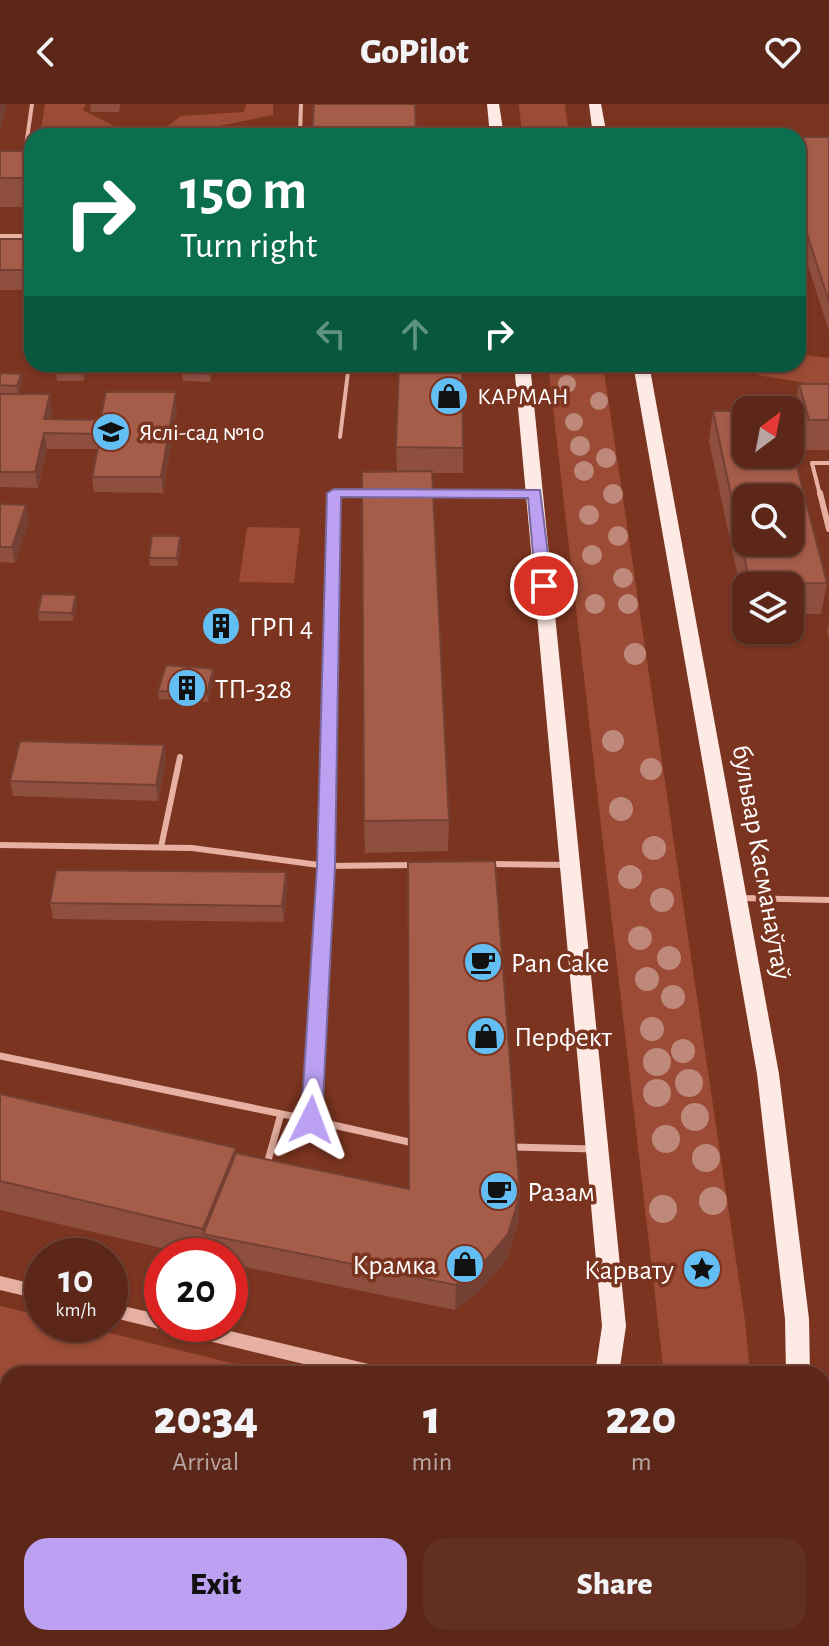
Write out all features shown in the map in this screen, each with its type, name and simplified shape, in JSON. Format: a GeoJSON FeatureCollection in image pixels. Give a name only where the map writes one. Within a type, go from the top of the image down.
{"type":"FeatureCollection","features":[{"type":"Feature","properties":{"kind":"main road"},"geometry":{"type":"LineString","coordinates":[[493,104],[496,128]]}},
{"type":"Feature","properties":{"kind":"main road"},"geometry":{"type":"LineString","coordinates":[[595,104],[599,128]]}},
{"type":"Feature","properties":{"kind":"main road"},"geometry":{"type":"LineString","coordinates":[[523,372],[614,1326],[608,1366]]}},
{"type":"Feature","properties":{"kind":"main road","name":"бульвар Касманаўтаў"},"geometry":{"type":"LineString","coordinates":[[642,372],[768,1074],[797,1319],[798,1366]]}},
{"type":"Feature","properties":{"kind":"street"},"geometry":{"type":"LineString","coordinates":[[0,237],[24,237]]}},
{"type":"Feature","properties":{"kind":"street"},"geometry":{"type":"LineString","coordinates":[[0,1283],[24,1289]]}},
{"type":"Feature","properties":{"kind":"street"},"geometry":{"type":"LineString","coordinates":[[248,1339],[347,1366]]}},
{"type":"Feature","properties":{"kind":"lane"},"geometry":{"type":"LineString","coordinates":[[29,128],[32,104]]}},
{"type":"Feature","properties":{"kind":"lane"},"geometry":{"type":"LineString","coordinates":[[300,128],[301,104]]}},
{"type":"Feature","properties":{"kind":"lane"},"geometry":{"type":"LineString","coordinates":[[340,437],[348,372]]}},
{"type":"Feature","properties":{"kind":"lane"},"geometry":{"type":"LineString","coordinates":[[829,463],[812,463],[829,529]]}},
{"type":"Feature","properties":{"kind":"lane"},"geometry":{"type":"LineString","coordinates":[[311,1120],[326,866],[334,493],[383,493]]}},
{"type":"Feature","properties":{"kind":"lane"},"geometry":{"type":"LineString","coordinates":[[412,493],[535,493]]}},
{"type":"Feature","properties":{"kind":"lane"},"geometry":{"type":"LineString","coordinates":[[161,847],[180,757]]}},
{"type":"Feature","properties":{"kind":"lane"},"geometry":{"type":"LineString","coordinates":[[0,845],[161,847],[326,866],[426,865]]}},
{"type":"Feature","properties":{"kind":"lane"},"geometry":{"type":"LineString","coordinates":[[488,864],[571,865]]}},
{"type":"Feature","properties":{"kind":"lane"},"geometry":{"type":"LineString","coordinates":[[737,898],[829,900]]}},
{"type":"Feature","properties":{"kind":"lane"},"geometry":{"type":"LineString","coordinates":[[0,1056],[409,1142]]}},
{"type":"Feature","properties":{"kind":"lane"},"geometry":{"type":"LineString","coordinates":[[266,1169],[281,1114]]}},
{"type":"Feature","properties":{"kind":"lane"},"geometry":{"type":"LineString","coordinates":[[513,1147],[597,1149]]}},
{"type":"Feature","properties":{"kind":"shaded area"},"geometry":{"type":"Polygon","coordinates":[[[45,104],[86,104],[83,110],[118,128],[41,128],[45,104]]]}},
{"type":"Feature","properties":{"kind":"shaded area"},"geometry":{"type":"Polygon","coordinates":[[[246,104],[273,104],[273,115],[219,126],[165,128],[181,116],[244,112],[246,104]]]}},
{"type":"Feature","properties":{"kind":"shaded area"},"geometry":{"type":"Polygon","coordinates":[[[519,104],[565,104],[568,128],[521,128],[519,104]]]}},
{"type":"Feature","properties":{"kind":"shaded area"},"geometry":{"type":"Polygon","coordinates":[[[806,355],[829,358],[829,387],[758,375],[760,372],[806,372],[806,355]]]}},
{"type":"Feature","properties":{"kind":"shaded area"},"geometry":{"type":"Polygon","coordinates":[[[549,372],[604,372],[745,1321],[749,1366],[663,1366],[549,372]]]}},
{"type":"Feature","properties":{"kind":"shaded area"},"geometry":{"type":"Polygon","coordinates":[[[247,527],[300,528],[294,583],[239,582],[247,527]]]}},
{"type":"Feature","properties":{"kind":"shaded area"},"geometry":{"type":"Polygon","coordinates":[[[0,1306],[24,1312],[24,1342],[128,1342],[128,1338],[244,1366],[0,1366],[0,1306]]]}},
{"type":"Feature","properties":{"kind":"building"},"geometry":{"type":"Polygon","coordinates":[[[314,104],[415,104],[416,128],[312,128],[314,104]]]}},
{"type":"Feature","properties":{"kind":"building"},"geometry":{"type":"Polygon","coordinates":[[[806,137],[829,137],[829,302],[806,231],[806,137]]]}},
{"type":"Feature","properties":{"kind":"building"},"geometry":{"type":"Polygon","coordinates":[[[0,151],[24,151],[24,178],[0,178],[0,151]]]}},
{"type":"Feature","properties":{"kind":"building"},"geometry":{"type":"Polygon","coordinates":[[[0,239],[24,239],[24,270],[0,270],[0,239]]]}},
{"type":"Feature","properties":{"kind":"building"},"geometry":{"type":"Polygon","coordinates":[[[182,372],[210,372],[210,374],[182,372]]]}},
{"type":"Feature","properties":{"kind":"building"},"geometry":{"type":"Polygon","coordinates":[[[399,372],[462,372],[463,448],[396,447],[399,372]]]}},
{"type":"Feature","properties":{"kind":"building"},"geometry":{"type":"Polygon","coordinates":[[[0,373],[21,374],[17,386],[0,385],[0,373]]]}},
{"type":"Feature","properties":{"kind":"building"},"geometry":{"type":"Polygon","coordinates":[[[799,384],[829,384],[829,420],[809,420],[799,384]]]}},
{"type":"Feature","properties":{"kind":"building"},"geometry":{"type":"Polygon","coordinates":[[[106,392],[176,392],[161,477],[92,477],[101,434],[44,433],[35,472],[0,472],[0,394],[50,394],[44,419],[100,420],[106,392]]]}},
{"type":"Feature","properties":{"kind":"building"},"geometry":{"type":"Polygon","coordinates":[[[713,411],[732,411],[732,468],[797,468],[801,484],[732,484],[732,500],[713,411]]]}},
{"type":"Feature","properties":{"kind":"building"},"geometry":{"type":"Polygon","coordinates":[[[432,471],[449,820],[364,821],[362,472],[432,471]]]}},
{"type":"Feature","properties":{"kind":"building"},"geometry":{"type":"Polygon","coordinates":[[[804,494],[827,583],[804,583],[804,572],[747,572],[744,556],[804,556],[804,494]]]}},
{"type":"Feature","properties":{"kind":"building"},"geometry":{"type":"Polygon","coordinates":[[[0,504],[26,505],[12,547],[0,547],[0,504]]]}},
{"type":"Feature","properties":{"kind":"building"},"geometry":{"type":"Polygon","coordinates":[[[152,536],[180,536],[177,558],[149,558],[152,536]]]}},
{"type":"Feature","properties":{"kind":"building"},"geometry":{"type":"Polygon","coordinates":[[[42,594],[76,595],[72,613],[38,612],[42,594]]]}},
{"type":"Feature","properties":{"kind":"building"},"geometry":{"type":"Polygon","coordinates":[[[209,608],[237,610],[231,629],[203,626],[209,608]]]}},
{"type":"Feature","properties":{"kind":"building","name":"ТП-328"},"geometry":{"type":"Polygon","coordinates":[[[166,665],[213,669],[207,694],[158,691],[166,665]]]}},
{"type":"Feature","properties":{"kind":"building"},"geometry":{"type":"Polygon","coordinates":[[[20,741],[164,745],[156,785],[10,781],[20,741]]]}},
{"type":"Feature","properties":{"kind":"building"},"geometry":{"type":"Polygon","coordinates":[[[495,861],[520,1195],[508,1234],[480,1267],[456,1285],[248,1243],[248,1238],[203,1234],[236,1153],[409,1189],[408,862],[495,861]]]}},
{"type":"Feature","properties":{"kind":"building"},"geometry":{"type":"Polygon","coordinates":[[[56,870],[286,872],[282,906],[50,903],[56,870]]]}},
{"type":"Feature","properties":{"kind":"building"},"geometry":{"type":"Polygon","coordinates":[[[0,1094],[236,1148],[203,1229],[0,1181],[0,1094]]]}},
{"type":"Feature","properties":{"kind":"place","name":"КАРМАН"},"geometry":{"type":"Point","coordinates":[449,396]}},
{"type":"Feature","properties":{"kind":"place","name":"Яслі-сад №10"},"geometry":{"type":"Point","coordinates":[111,432]}},
{"type":"Feature","properties":{"kind":"place","name":"ГРП 4"},"geometry":{"type":"Point","coordinates":[221,626]}},
{"type":"Feature","properties":{"kind":"place","name":"ТП-328"},"geometry":{"type":"Point","coordinates":[187,688]}},
{"type":"Feature","properties":{"kind":"place","name":"Pan Cake"},"geometry":{"type":"Point","coordinates":[483,962]}},
{"type":"Feature","properties":{"kind":"place","name":"Перфект"},"geometry":{"type":"Point","coordinates":[486,1036]}},
{"type":"Feature","properties":{"kind":"place","name":"Разам"},"geometry":{"type":"Point","coordinates":[499,1191]}},
{"type":"Feature","properties":{"kind":"place","name":"Крамка"},"geometry":{"type":"Point","coordinates":[465,1264]}},
{"type":"Feature","properties":{"kind":"place","name":"Карвату"},"geometry":{"type":"Point","coordinates":[702,1269]}},
{"type":"Feature","properties":{"kind":"route"},"geometry":{"type":"LineString","coordinates":[[311,1120],[326,866],[334,493],[535,493],[544,586]]}}]}
